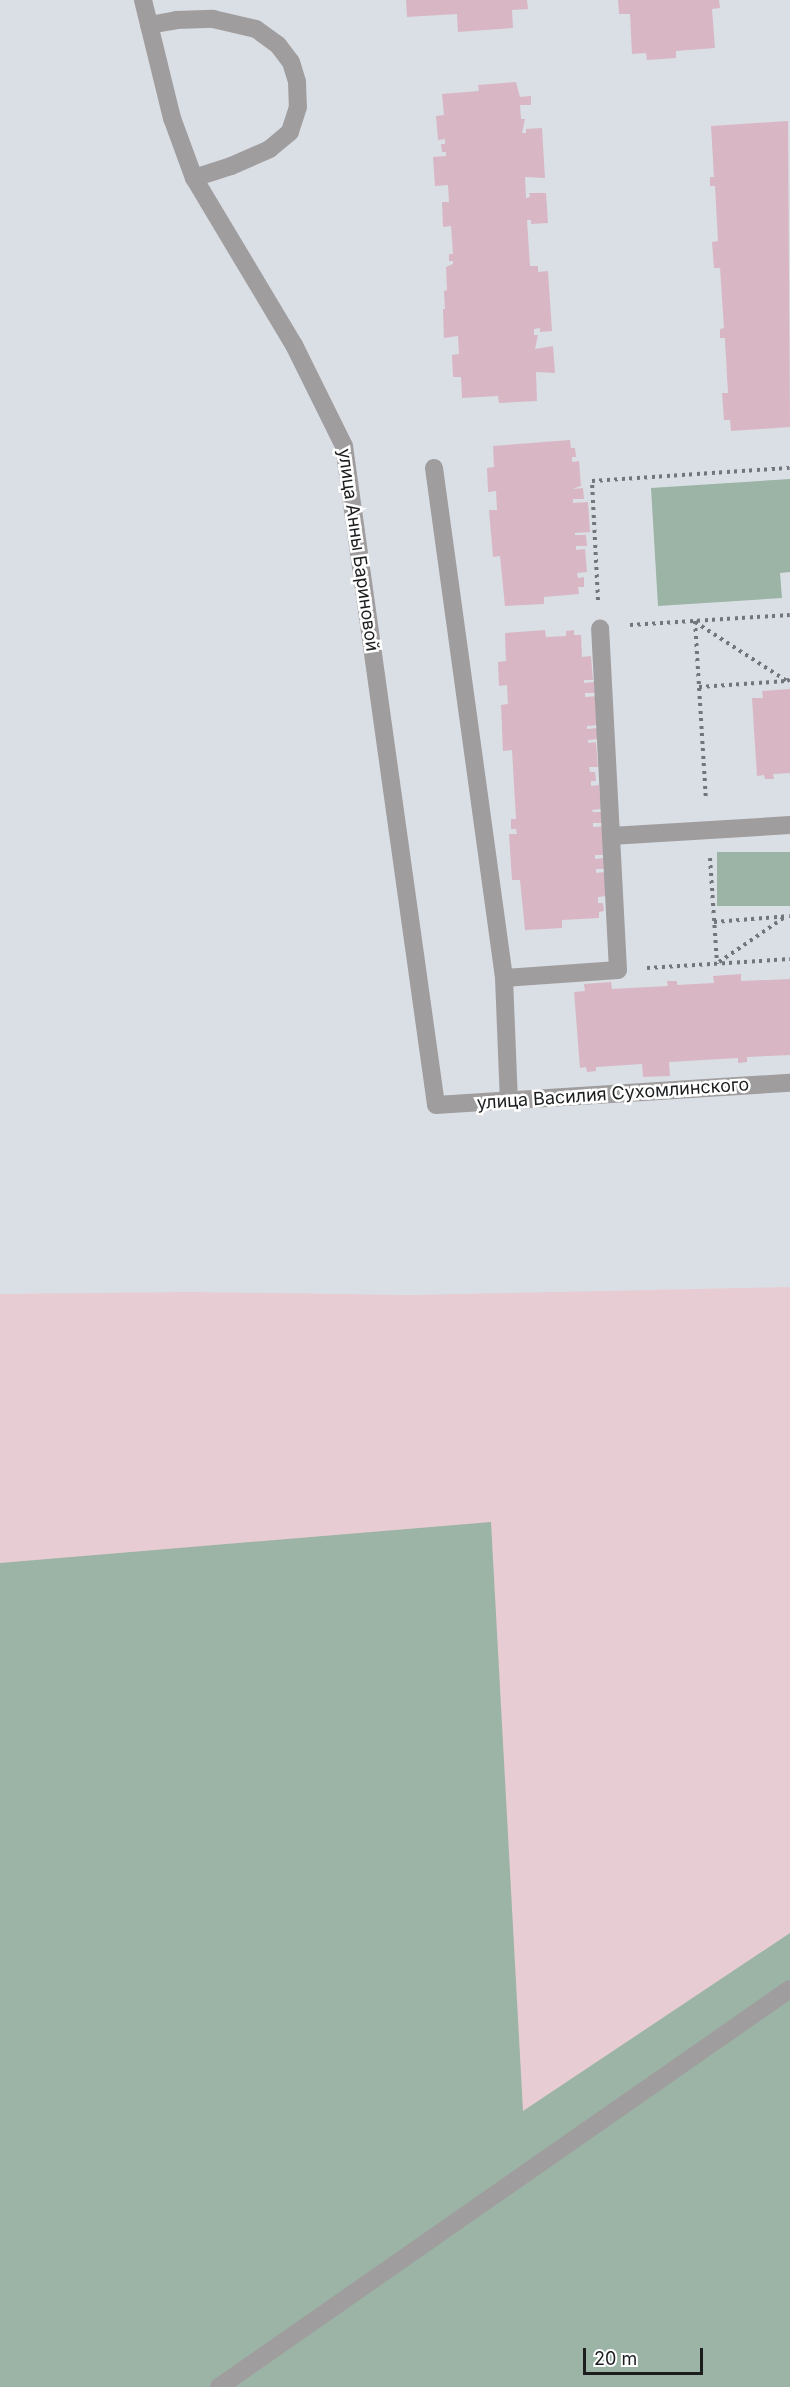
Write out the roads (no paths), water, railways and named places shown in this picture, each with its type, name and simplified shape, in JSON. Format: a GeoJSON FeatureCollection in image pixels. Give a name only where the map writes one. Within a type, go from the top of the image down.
{"type":"FeatureCollection","features":[{"type":"Feature","properties":{"kind":"street","name":"улица Анны Бариновой"},"geometry":{"type":"LineString","coordinates":[[143,0],[172,118],[194,178],[294,345],[345,446],[436,1105]]}},
{"type":"Feature","properties":{"kind":"street"},"geometry":{"type":"LineString","coordinates":[[149,25],[176,20],[213,19],[256,28],[278,45],[291,62],[294,72],[298,107],[290,132],[270,149],[231,166],[194,178]]}},
{"type":"Feature","properties":{"kind":"street"},"geometry":{"type":"LineString","coordinates":[[434,468],[504,978],[509,1100]]}},
{"type":"Feature","properties":{"kind":"street"},"geometry":{"type":"LineString","coordinates":[[504,978],[618,970],[600,627]]}},
{"type":"Feature","properties":{"kind":"street"},"geometry":{"type":"LineString","coordinates":[[610,836],[790,825]]}},
{"type":"Feature","properties":{"kind":"street","name":"улица Василия Сухомлинского"},"geometry":{"type":"LineString","coordinates":[[436,1105],[790,1083]]}},
{"type":"Feature","properties":{"kind":"street"},"geometry":{"type":"LineString","coordinates":[[219,2387],[790,1989]]}}]}
